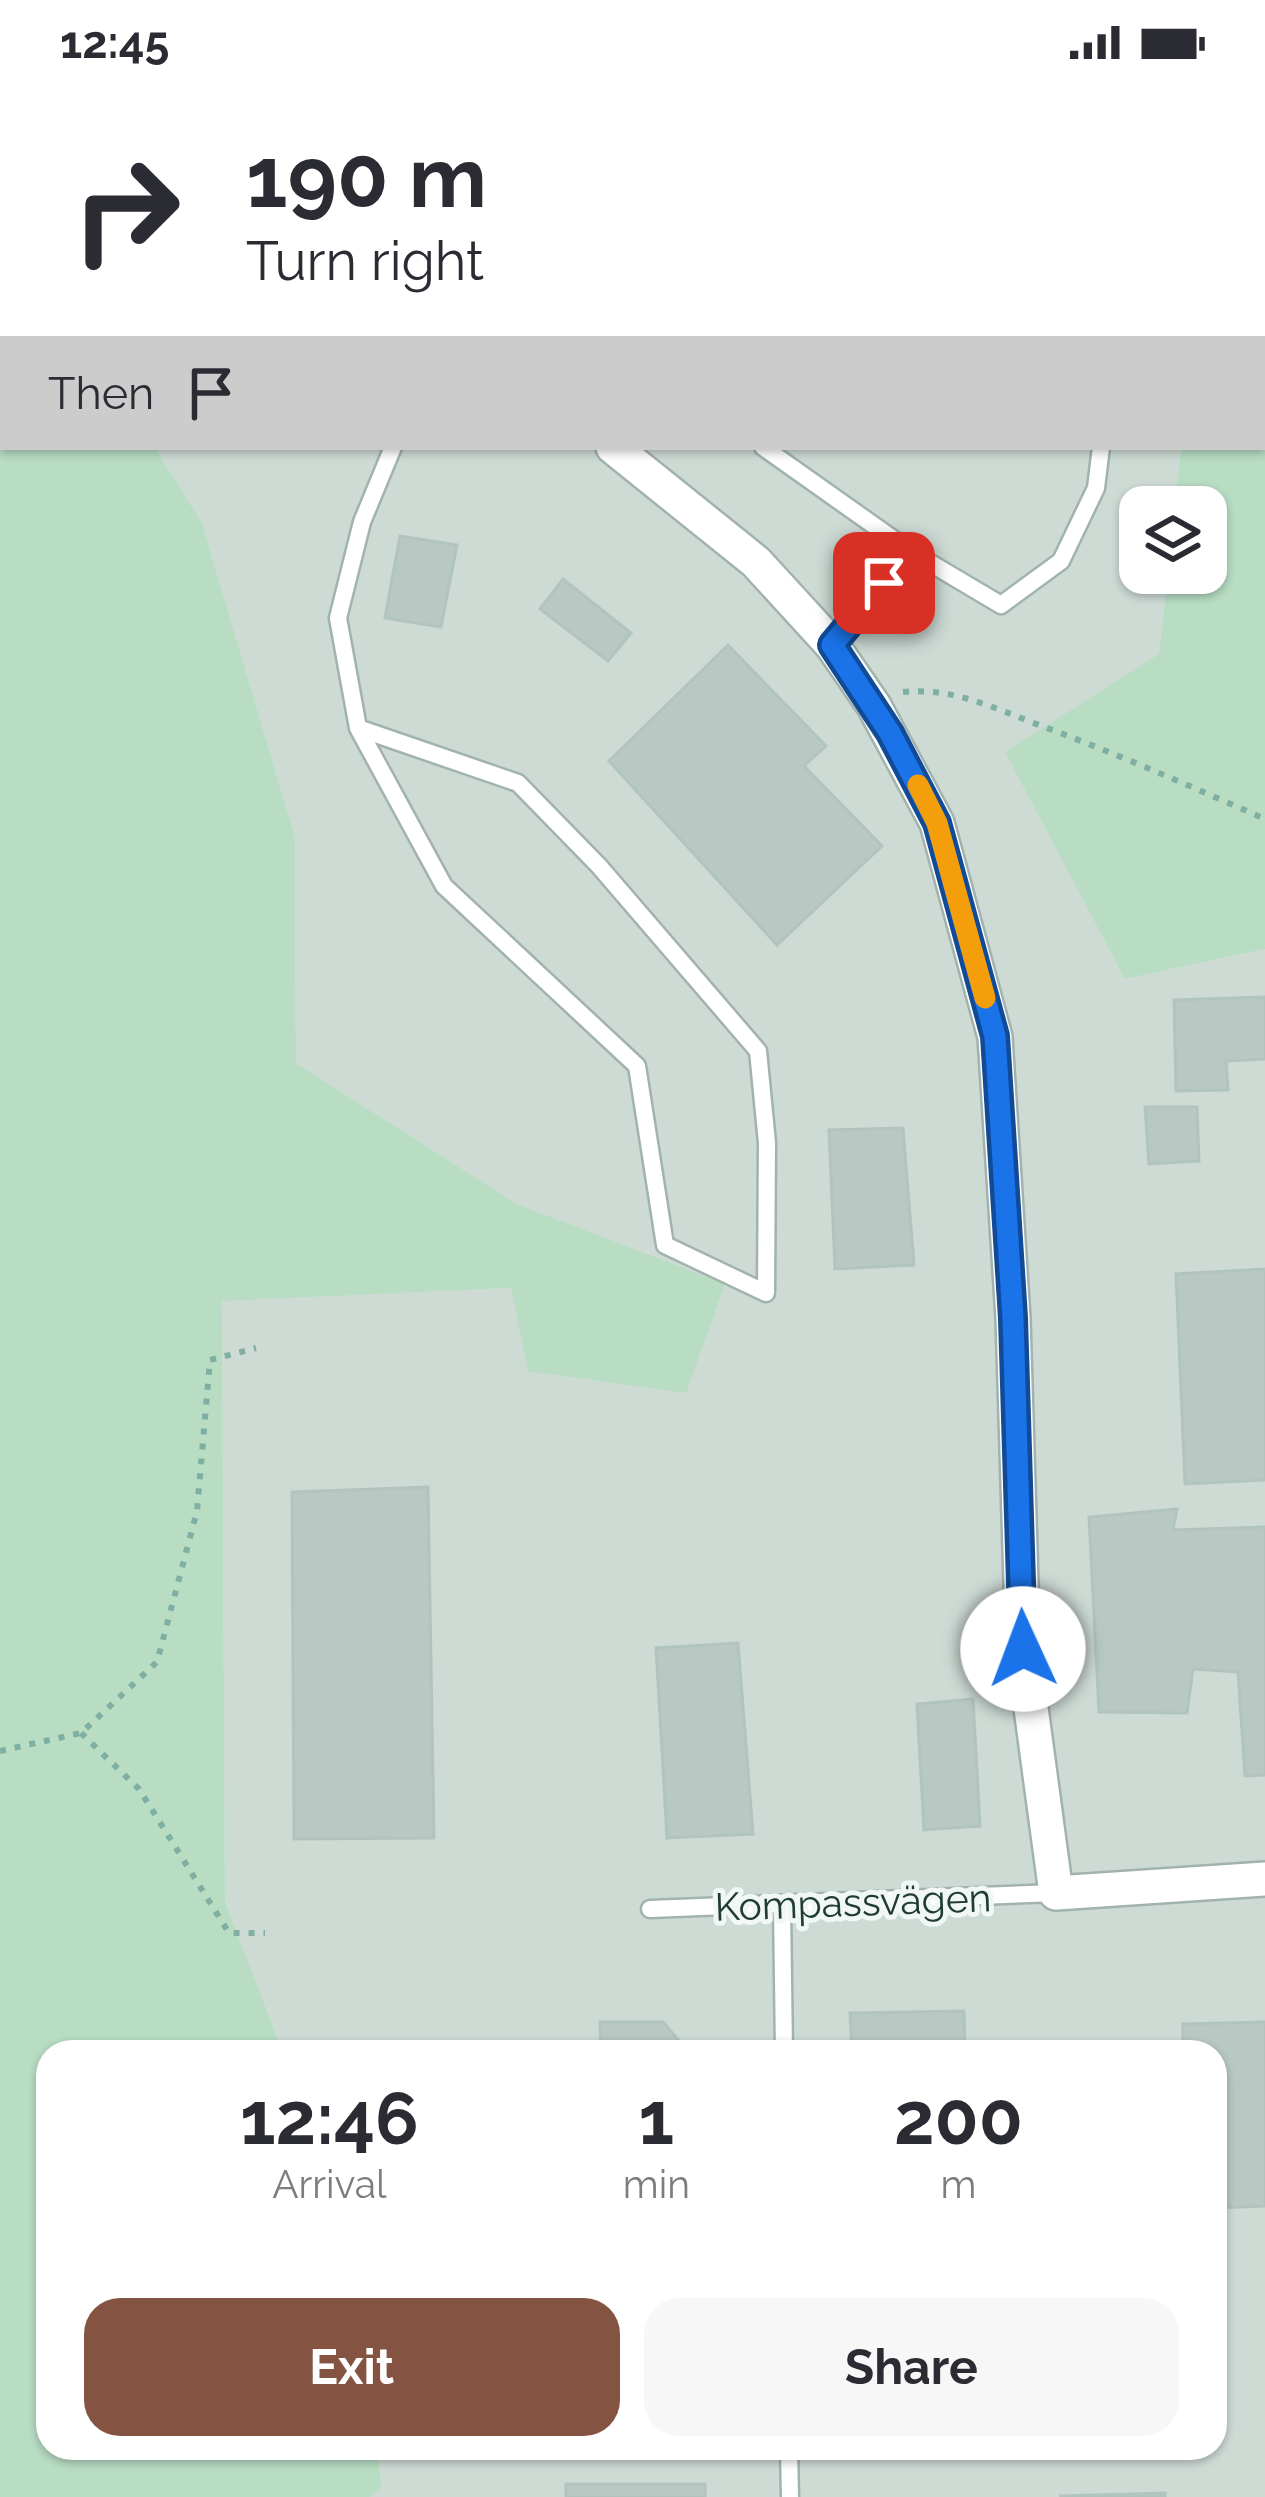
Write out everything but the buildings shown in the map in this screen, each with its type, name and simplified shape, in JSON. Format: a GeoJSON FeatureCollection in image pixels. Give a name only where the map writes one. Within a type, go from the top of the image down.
{"type":"FeatureCollection","features":[{"type":"Feature","properties":{"kind":"street"},"geometry":{"type":"LineString","coordinates":[[617,450],[756,562],[832,645],[874,706],[937,823],[995,1036],[1013,1318],[1023,1649],[1057,1893],[1265,1879]]}},
{"type":"Feature","properties":{"kind":"lane"},"geometry":{"type":"LineString","coordinates":[[358,728],[518,784],[599,866],[758,1052],[767,1143],[766,1294],[665,1245],[637,1066],[444,886],[358,728],[338,618],[362,522],[392,450]]}},
{"type":"Feature","properties":{"kind":"lane"},"geometry":{"type":"LineString","coordinates":[[767,450],[910,551],[1001,605],[1060,561],[1096,488],[1101,450]]}},
{"type":"Feature","properties":{"kind":"lane"},"geometry":{"type":"LineString","coordinates":[[832,645],[910,551]]}},
{"type":"Feature","properties":{"kind":"lane","name":"Kompassvägen"},"geometry":{"type":"LineString","coordinates":[[650,1909],[1057,1893]]}},
{"type":"Feature","properties":{"kind":"lane"},"geometry":{"type":"LineString","coordinates":[[782,1907],[784,2040]]}},
{"type":"Feature","properties":{"kind":"lane"},"geometry":{"type":"LineString","coordinates":[[789,2460],[790,2497]]}},
{"type":"Feature","properties":{"kind":"path"},"geometry":{"type":"LineString","coordinates":[[874,706],[901,692],[928,689],[962,696],[1098,747],[1265,819]]}},
{"type":"Feature","properties":{"kind":"path"},"geometry":{"type":"LineString","coordinates":[[0,1751],[80,1733],[157,1662],[197,1511],[209,1360],[256,1348]]}},
{"type":"Feature","properties":{"kind":"path"},"geometry":{"type":"LineString","coordinates":[[80,1733],[139,1790],[229,1933],[265,1933]]}},
{"type":"Feature","properties":{"kind":"shaded area"},"geometry":{"type":"Polygon","coordinates":[[[157,450],[1181,450],[1177,486],[1119,486],[1119,594],[1166,594],[1125,979],[1265,949],[1265,2497],[370,2497],[382,2485],[379,2460],[1227,2460],[1227,2040],[278,2040],[225,1901],[222,1300],[724,1285],[517,1204],[296,1063],[295,837],[202,523],[157,450]]]}},
{"type":"Feature","properties":{"kind":"green space"},"geometry":{"type":"Polygon","coordinates":[[[0,450],[157,450],[202,523],[295,837],[296,1063],[517,1204],[725,1284],[686,1393],[528,1371],[511,1288],[222,1301],[225,1901],[278,2040],[36,2040],[36,2460],[379,2460],[382,2486],[370,2497],[0,2497],[0,450]]]}},
{"type":"Feature","properties":{"kind":"green space"},"geometry":{"type":"Polygon","coordinates":[[[1181,450],[1265,450],[1265,949],[1125,979],[1005,752],[1159,654],[1166,594],[1227,594],[1227,486],[1177,486],[1181,450]]]}},
{"type":"Feature","properties":{"kind":"slow traffic"},"geometry":{"type":"LineString","coordinates":[[918,785],[937,823],[985,998]]}},
{"type":"Feature","properties":{"kind":"route"},"geometry":{"type":"LineString","coordinates":[[884,583],[832,645],[906,760],[937,823],[995,1036],[1013,1318],[1023,1649]]}}]}
